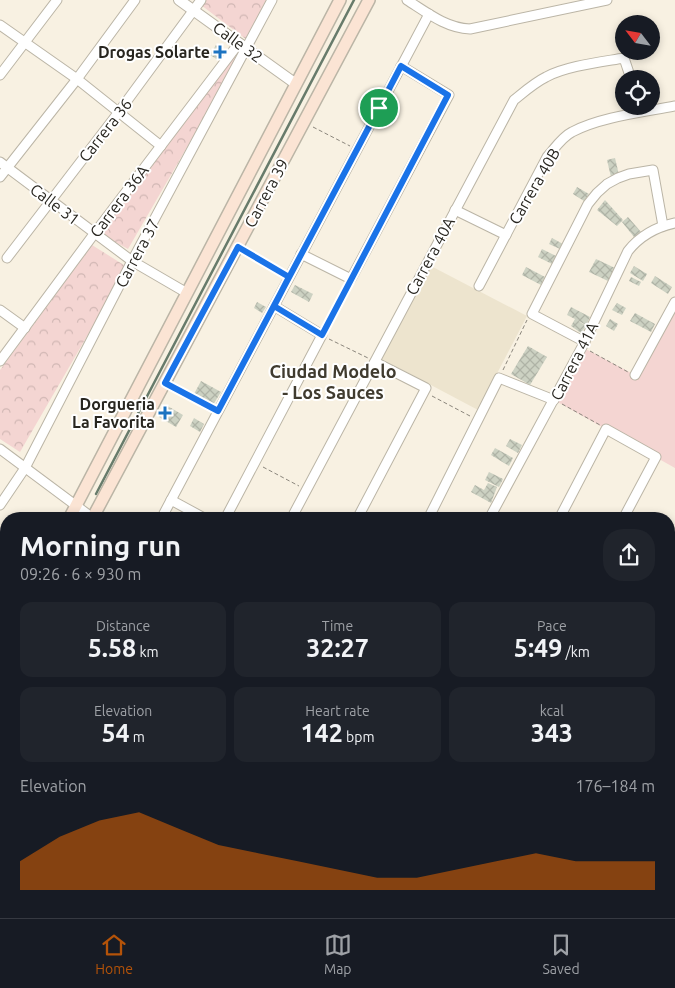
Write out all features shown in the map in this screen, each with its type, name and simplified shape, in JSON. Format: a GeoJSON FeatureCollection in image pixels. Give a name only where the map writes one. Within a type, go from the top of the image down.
{"type":"FeatureCollection","features":[{"type":"Feature","properties":{"kind":"main road","name":"Carrera 39"},"geometry":{"type":"LineString","coordinates":[[73,512],[340,0]]}},
{"type":"Feature","properties":{"kind":"main road","name":"Carrera 39"},"geometry":{"type":"LineString","coordinates":[[96,512],[369,0]]}},
{"type":"Feature","properties":{"kind":"main road"},"geometry":{"type":"LineString","coordinates":[[85,489],[85,495],[90,502],[102,502]]}},
{"type":"Feature","properties":{"kind":"street"},"geometry":{"type":"LineString","coordinates":[[0,75],[57,0]]}},
{"type":"Feature","properties":{"kind":"street"},"geometry":{"type":"LineString","coordinates":[[0,177],[4,165],[77,79],[135,0]]}},
{"type":"Feature","properties":{"kind":"street","name":"Calle 32"},"geometry":{"type":"LineString","coordinates":[[180,0],[296,84]]}},
{"type":"Feature","properties":{"kind":"street","name":"Carrera 36"},"geometry":{"type":"LineString","coordinates":[[7,258],[118,113],[200,0]]}},
{"type":"Feature","properties":{"kind":"street","name":"Carrera 37"},"geometry":{"type":"LineString","coordinates":[[0,505],[25,468],[243,45],[272,0]]}},
{"type":"Feature","properties":{"kind":"street"},"geometry":{"type":"LineString","coordinates":[[407,0],[448,24],[470,29],[607,0]]}},
{"type":"Feature","properties":{"kind":"street"},"geometry":{"type":"LineString","coordinates":[[164,512],[429,14]]}},
{"type":"Feature","properties":{"kind":"street"},"geometry":{"type":"LineString","coordinates":[[0,25],[77,79],[161,146]]}},
{"type":"Feature","properties":{"kind":"street","name":"Carrera 36A"},"geometry":{"type":"LineString","coordinates":[[0,361],[161,146],[243,45]]}},
{"type":"Feature","properties":{"kind":"street","name":"Carrera 40A"},"geometry":{"type":"LineString","coordinates":[[295,512],[514,100],[529,87],[547,76],[571,69],[624,58],[628,70]]}},
{"type":"Feature","properties":{"kind":"street"},"geometry":{"type":"LineString","coordinates":[[301,254],[351,279],[448,95],[401,66]]}},
{"type":"Feature","properties":{"kind":"street","name":"Carrera 40B"},"geometry":{"type":"LineString","coordinates":[[660,107],[675,106]]}},
{"type":"Feature","properties":{"kind":"street","name":"Carrera 40B"},"geometry":{"type":"LineString","coordinates":[[479,286],[548,157],[558,143],[571,132],[591,123],[621,115]]}},
{"type":"Feature","properties":{"kind":"street","name":"Calle 31"},"geometry":{"type":"LineString","coordinates":[[4,165],[132,261],[187,293]]}},
{"type":"Feature","properties":{"kind":"street"},"geometry":{"type":"LineString","coordinates":[[584,345],[532,314],[588,204],[607,184],[618,178],[652,170],[663,226]]}},
{"type":"Feature","properties":{"kind":"street"},"geometry":{"type":"LineString","coordinates":[[455,210],[506,235]]}},
{"type":"Feature","properties":{"kind":"street","name":"Carrera 41A"},"geometry":{"type":"LineString","coordinates":[[493,512],[584,345],[628,251],[643,236],[663,226],[675,223]]}},
{"type":"Feature","properties":{"kind":"street"},"geometry":{"type":"LineString","coordinates":[[635,375],[675,302]]}},
{"type":"Feature","properties":{"kind":"street"},"geometry":{"type":"LineString","coordinates":[[230,512],[322,335],[274,306]]}},
{"type":"Feature","properties":{"kind":"street"},"geometry":{"type":"LineString","coordinates":[[0,310],[25,328]]}},
{"type":"Feature","properties":{"kind":"street"},"geometry":{"type":"LineString","coordinates":[[361,512],[425,390],[375,362]]}},
{"type":"Feature","properties":{"kind":"street"},"geometry":{"type":"LineString","coordinates":[[432,512],[500,378],[554,400]]}},
{"type":"Feature","properties":{"kind":"street"},"geometry":{"type":"LineString","coordinates":[[562,512],[606,428],[656,457],[627,512]]}},
{"type":"Feature","properties":{"kind":"street"},"geometry":{"type":"LineString","coordinates":[[0,450],[84,512]]}},
{"type":"Feature","properties":{"kind":"street"},"geometry":{"type":"LineString","coordinates":[[170,500],[193,512]]}},
{"type":"Feature","properties":{"kind":"path"},"geometry":{"type":"LineString","coordinates":[[304,122],[356,150]]}},
{"type":"Feature","properties":{"kind":"path"},"geometry":{"type":"LineString","coordinates":[[238,247],[289,277]]}},
{"type":"Feature","properties":{"kind":"path"},"geometry":{"type":"LineString","coordinates":[[351,279],[322,335],[375,362]]}},
{"type":"Feature","properties":{"kind":"path"},"geometry":{"type":"LineString","coordinates":[[500,378],[528,318],[532,314]]}},
{"type":"Feature","properties":{"kind":"path"},"geometry":{"type":"LineString","coordinates":[[584,345],[635,375]]}},
{"type":"Feature","properties":{"kind":"path"},"geometry":{"type":"LineString","coordinates":[[165,383],[218,411]]}},
{"type":"Feature","properties":{"kind":"path"},"geometry":{"type":"LineString","coordinates":[[425,390],[478,420]]}},
{"type":"Feature","properties":{"kind":"path"},"geometry":{"type":"LineString","coordinates":[[554,400],[606,428]]}},
{"type":"Feature","properties":{"kind":"path"},"geometry":{"type":"LineString","coordinates":[[255,462],[306,490]]}},
{"type":"Feature","properties":{"kind":"shaded area"},"geometry":{"type":"Polygon","coordinates":[[[429,265],[527,316],[478,410],[380,358],[429,265]]]}},
{"type":"Feature","properties":{"kind":"green space"},"geometry":{"type":"Polygon","coordinates":[[[205,0],[266,0],[247,40],[201,5],[205,0]]]}},
{"type":"Feature","properties":{"kind":"green space"},"geometry":{"type":"Polygon","coordinates":[[[237,51],[241,54],[128,249],[99,233],[237,51]]]}},
{"type":"Feature","properties":{"kind":"green space"},"geometry":{"type":"Polygon","coordinates":[[[92,245],[127,267],[20,452],[0,439],[0,370],[92,245]]]}},
{"type":"Feature","properties":{"kind":"green space"},"geometry":{"type":"Polygon","coordinates":[[[675,302],[675,468],[554,400],[582,347],[635,375],[675,302]]]}},
{"type":"Feature","properties":{"kind":"building"},"geometry":{"type":"Polygon","coordinates":[[[216,45],[224,51],[218,60],[210,55],[216,45]]]}},
{"type":"Feature","properties":{"kind":"building"},"geometry":{"type":"Polygon","coordinates":[[[615,158],[619,175],[611,177],[607,160],[615,158]]]}},
{"type":"Feature","properties":{"kind":"building"},"geometry":{"type":"Polygon","coordinates":[[[577,187],[589,194],[584,201],[573,194],[577,187]]]}},
{"type":"Feature","properties":{"kind":"building"},"geometry":{"type":"Polygon","coordinates":[[[605,200],[623,220],[617,226],[597,210],[605,200]]]}},
{"type":"Feature","properties":{"kind":"building"},"geometry":{"type":"Polygon","coordinates":[[[628,217],[641,232],[634,237],[622,222],[628,217]]]}},
{"type":"Feature","properties":{"kind":"building"},"geometry":{"type":"Polygon","coordinates":[[[552,238],[563,244],[560,249],[549,244],[552,238]]]}},
{"type":"Feature","properties":{"kind":"building"},"geometry":{"type":"Polygon","coordinates":[[[542,249],[556,256],[552,264],[538,257],[542,249]]]}},
{"type":"Feature","properties":{"kind":"building"},"geometry":{"type":"Polygon","coordinates":[[[596,259],[615,268],[608,281],[589,272],[596,259]]]}},
{"type":"Feature","properties":{"kind":"building"},"geometry":{"type":"Polygon","coordinates":[[[634,266],[647,274],[643,281],[630,273],[634,266]]]}},
{"type":"Feature","properties":{"kind":"building"},"geometry":{"type":"Polygon","coordinates":[[[526,267],[545,277],[541,285],[522,275],[526,267]]]}},
{"type":"Feature","properties":{"kind":"building"},"geometry":{"type":"Polygon","coordinates":[[[655,276],[672,287],[668,294],[651,283],[655,276]]]}},
{"type":"Feature","properties":{"kind":"building"},"geometry":{"type":"Polygon","coordinates":[[[631,277],[641,282],[639,286],[629,281],[631,277]]]}},
{"type":"Feature","properties":{"kind":"building"},"geometry":{"type":"Polygon","coordinates":[[[295,285],[313,294],[309,302],[291,292],[295,285]]]}},
{"type":"Feature","properties":{"kind":"building"},"geometry":{"type":"Polygon","coordinates":[[[257,302],[266,307],[262,313],[254,308],[257,302]]]}},
{"type":"Feature","properties":{"kind":"building"},"geometry":{"type":"Polygon","coordinates":[[[617,303],[626,308],[622,315],[612,310],[617,303]]]}},
{"type":"Feature","properties":{"kind":"building"},"geometry":{"type":"Polygon","coordinates":[[[571,307],[590,317],[586,325],[577,320],[586,326],[581,333],[571,326],[575,319],[567,315],[571,307]]]}},
{"type":"Feature","properties":{"kind":"building"},"geometry":{"type":"Polygon","coordinates":[[[635,313],[655,324],[651,332],[630,321],[635,313]]]}},
{"type":"Feature","properties":{"kind":"building"},"geometry":{"type":"Polygon","coordinates":[[[610,319],[618,324],[614,331],[606,326],[610,319]]]}},
{"type":"Feature","properties":{"kind":"building"},"geometry":{"type":"Polygon","coordinates":[[[528,346],[547,357],[530,385],[511,374],[528,346]]]}},
{"type":"Feature","properties":{"kind":"building"},"geometry":{"type":"Polygon","coordinates":[[[201,381],[221,392],[213,405],[194,394],[201,381]]]}},
{"type":"Feature","properties":{"kind":"building"},"geometry":{"type":"Polygon","coordinates":[[[166,405],[183,415],[176,427],[159,417],[166,405]]]}},
{"type":"Feature","properties":{"kind":"building"},"geometry":{"type":"Polygon","coordinates":[[[194,418],[204,424],[200,432],[190,426],[194,418]]]}},
{"type":"Feature","properties":{"kind":"building"},"geometry":{"type":"Polygon","coordinates":[[[510,439],[522,445],[518,453],[506,446],[510,439]]]}},
{"type":"Feature","properties":{"kind":"building"},"geometry":{"type":"Polygon","coordinates":[[[495,448],[513,458],[509,466],[491,455],[495,448]]]}},
{"type":"Feature","properties":{"kind":"building"},"geometry":{"type":"Polygon","coordinates":[[[489,472],[503,479],[499,487],[485,480],[489,472]]]}},
{"type":"Feature","properties":{"kind":"building"},"geometry":{"type":"Polygon","coordinates":[[[488,483],[497,487],[491,503],[471,492],[475,485],[484,490],[488,483]]]}},
{"type":"Feature","properties":{"kind":"waterway"},"geometry":{"type":"LineString","coordinates":[[96,494],[354,0]]}},
{"type":"Feature","properties":{"kind":"place","name":"Drogas Solarte"},"geometry":{"type":"Point","coordinates":[220,52]}},
{"type":"Feature","properties":{"kind":"place","name":"Dorgueria La Favorita"},"geometry":{"type":"Point","coordinates":[165,413]}},
{"type":"Feature","properties":{"kind":"district","name":"Ciudad Modelo - Los Sauces"},"geometry":{"type":"Point","coordinates":[333,381]}},
{"type":"Feature","properties":{"kind":"route"},"geometry":{"type":"LineString","coordinates":[[379,108],[289,277],[218,411],[165,383],[238,247],[289,277],[274,306],[322,335],[448,95],[401,66],[379,108]]}}]}
